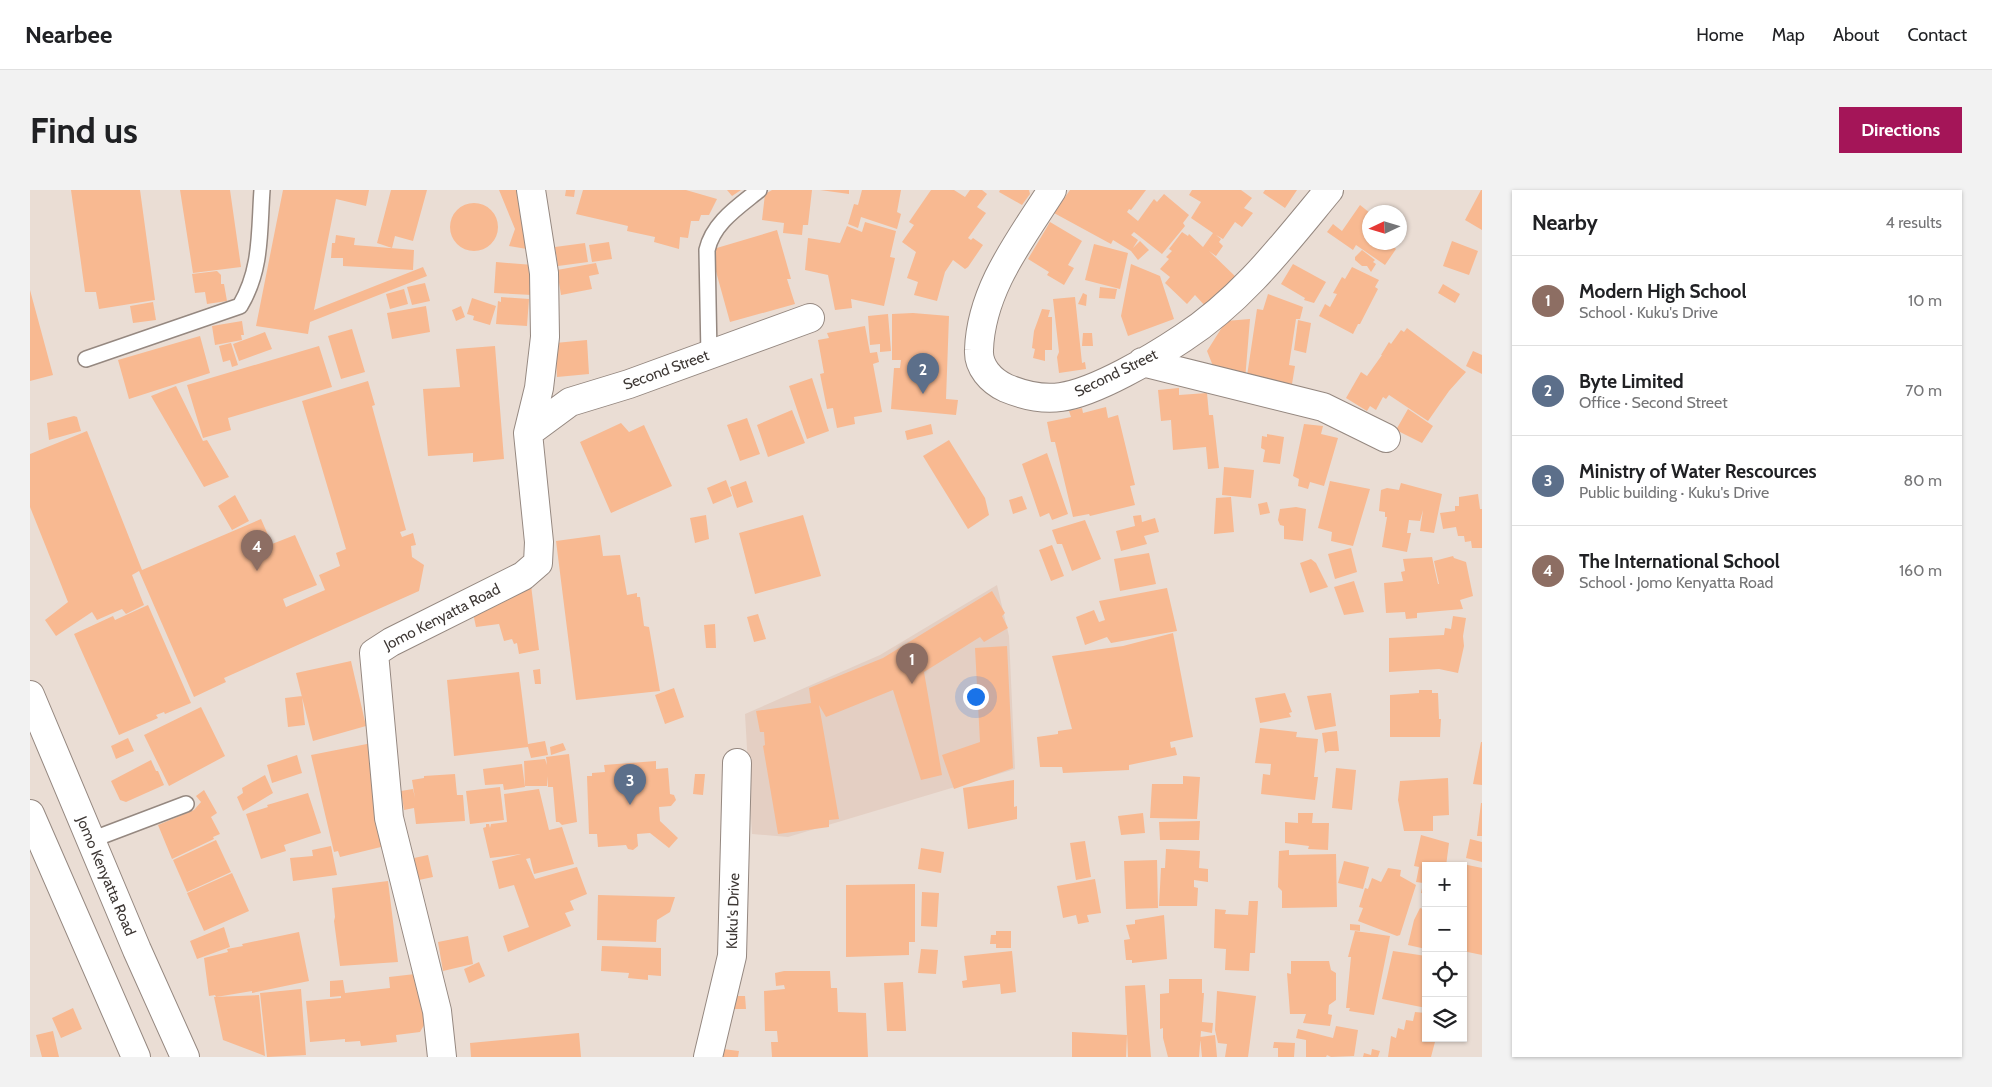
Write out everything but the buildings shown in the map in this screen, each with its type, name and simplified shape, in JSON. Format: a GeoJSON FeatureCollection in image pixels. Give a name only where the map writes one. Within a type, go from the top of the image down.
{"type":"FeatureCollection","features":[{"type":"Feature","properties":{"kind":"street","name":"Jomo Kenyatta Road"},"geometry":{"type":"LineString","coordinates":[[439,1057],[437,1010],[390,818],[374,653],[390,642],[523,576],[538,563],[539,542],[528,434],[538,388],[545,337],[544,273],[531,190]]}},
{"type":"Feature","properties":{"kind":"street","name":"Second Street"},"geometry":{"type":"LineString","coordinates":[[1052,190],[999,276],[988,303],[979,352],[986,372],[994,383],[1015,392],[1038,398],[1061,397],[1081,392],[1142,362],[1184,338],[1220,311],[1277,253],[1329,190]]}},
{"type":"Feature","properties":{"kind":"street","name":"Second Street"},"geometry":{"type":"LineString","coordinates":[[528,434],[570,402],[628,384],[810,318]]}},
{"type":"Feature","properties":{"kind":"street"},"geometry":{"type":"LineString","coordinates":[[1142,362],[1323,406],[1386,438]]}},
{"type":"Feature","properties":{"kind":"street","name":"Jomo Kenyatta Road"},"geometry":{"type":"LineString","coordinates":[[30,695],[185,1057]]}},
{"type":"Feature","properties":{"kind":"street","name":"Kuku's Drive"},"geometry":{"type":"LineString","coordinates":[[708,1057],[732,956],[737,763]]}},
{"type":"Feature","properties":{"kind":"street"},"geometry":{"type":"LineString","coordinates":[[30,814],[135,1056]]}},
{"type":"Feature","properties":{"kind":"lane"},"geometry":{"type":"LineString","coordinates":[[86,359],[240,306],[251,287],[258,261],[262,190]]}},
{"type":"Feature","properties":{"kind":"lane"},"geometry":{"type":"LineString","coordinates":[[709,355],[706,250],[710,236],[727,215],[758,190]]}},
{"type":"Feature","properties":{"kind":"lane"},"geometry":{"type":"LineString","coordinates":[[91,840],[186,804]]}},
{"type":"Feature","properties":{"kind":"shaded area"},"geometry":{"type":"Polygon","coordinates":[[[997,585],[1009,636],[1015,769],[788,837],[752,834],[745,714],[880,655],[997,585]]]}},
{"type":"Feature","properties":{"kind":"place","name":"Byte Limited"},"geometry":{"type":"Point","coordinates":[923,394]}},
{"type":"Feature","properties":{"kind":"place","name":"The International School"},"geometry":{"type":"Point","coordinates":[257,571]}},
{"type":"Feature","properties":{"kind":"place","name":"Modern High School"},"geometry":{"type":"Point","coordinates":[912,684]}},
{"type":"Feature","properties":{"kind":"place","name":"Ministry of Water Rescources"},"geometry":{"type":"Point","coordinates":[630,805]}}]}
